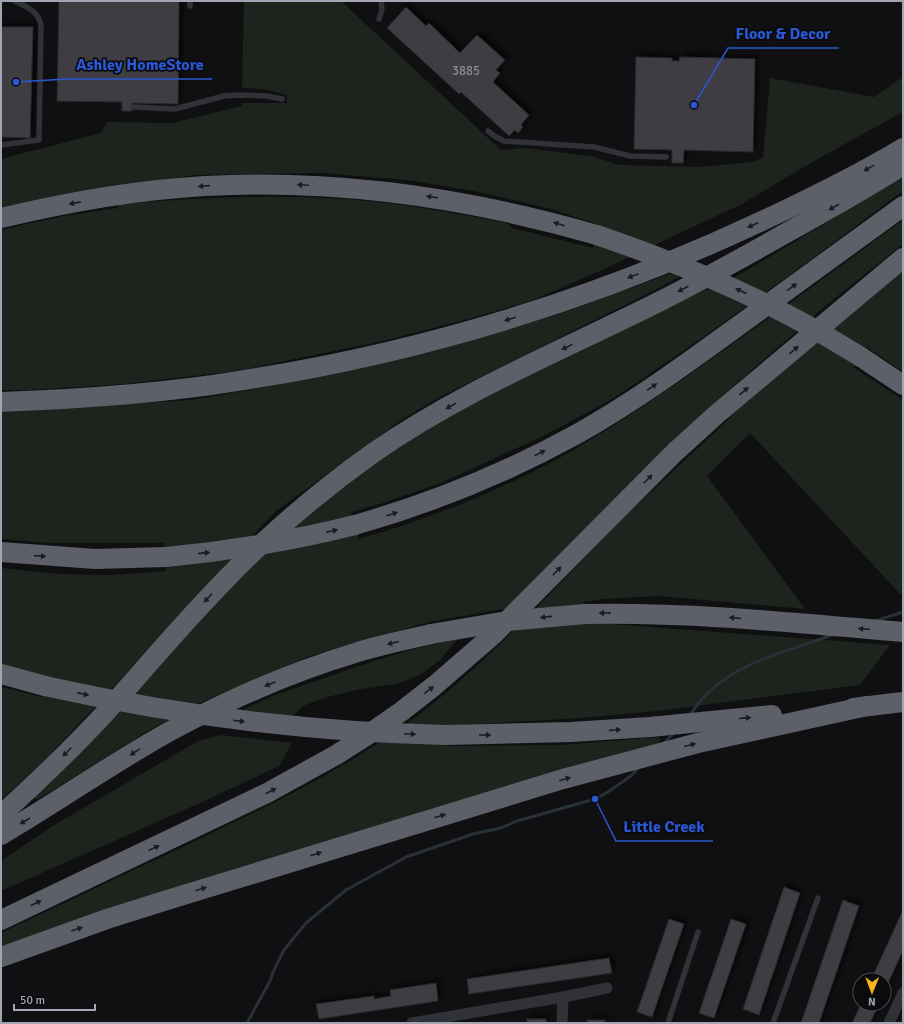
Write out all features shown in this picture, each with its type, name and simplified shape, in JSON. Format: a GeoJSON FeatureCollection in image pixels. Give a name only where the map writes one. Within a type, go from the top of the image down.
{"type":"FeatureCollection","features":[{"type":"Feature","properties":{"kind":"highway"},"geometry":{"type":"LineString","coordinates":[[1,402],[120,396],[237,382],[353,360],[410,347],[468,331],[524,315],[690,254],[804,201],[850,178],[903,148]]}},
{"type":"Feature","properties":{"kind":"highway"},"geometry":{"type":"LineString","coordinates":[[1,815],[71,749],[183,625],[254,551],[311,500],[374,452],[407,431],[476,392],[635,314],[741,259],[844,201],[903,165]]}},
{"type":"Feature","properties":{"kind":"highway"},"geometry":{"type":"LineString","coordinates":[[1,218],[86,201],[204,186],[283,184],[361,189],[440,198],[526,216],[597,235],[661,258],[725,284],[795,319],[861,357],[903,385]]}},
{"type":"Feature","properties":{"kind":"highway"},"geometry":{"type":"LineString","coordinates":[[1,552],[95,559],[166,557],[280,542],[355,525],[427,503],[505,470],[577,434],[638,397],[903,206]]}},
{"type":"Feature","properties":{"kind":"highway"},"geometry":{"type":"LineString","coordinates":[[1,920],[267,793],[336,755],[402,711],[446,676],[493,634],[674,452],[718,413],[903,258]]}},
{"type":"Feature","properties":{"kind":"highway"},"geometry":{"type":"LineString","coordinates":[[1,835],[140,749],[209,711],[241,696],[311,668],[356,653],[431,634],[507,621],[584,614],[627,613],[711,616],[903,632]]}},
{"type":"Feature","properties":{"kind":"highway"},"geometry":{"type":"LineString","coordinates":[[1,674],[45,686],[132,704],[252,722],[331,730],[446,735],[532,734],[610,730],[903,702]]}},
{"type":"Feature","properties":{"kind":"highway"},"geometry":{"type":"LineString","coordinates":[[1,957],[107,919],[563,779],[698,743],[867,706]]}},
{"type":"Feature","properties":{"kind":"street"},"geometry":{"type":"LineString","coordinates":[[412,1023],[607,988]]}},
{"type":"Feature","properties":{"kind":"street"},"geometry":{"type":"LineString","coordinates":[[889,1023],[903,993]]}},
{"type":"Feature","properties":{"kind":"street"},"geometry":{"type":"LineString","coordinates":[[562,997],[562,1023]]}},
{"type":"Feature","properties":{"kind":"lane"},"geometry":{"type":"LineString","coordinates":[[1,146],[39,140],[41,25],[36,13],[15,1]]}},
{"type":"Feature","properties":{"kind":"lane"},"geometry":{"type":"LineString","coordinates":[[379,19],[382,9],[381,1]]}},
{"type":"Feature","properties":{"kind":"lane"},"geometry":{"type":"LineString","coordinates":[[133,107],[175,109],[224,96],[238,95],[267,96],[282,99]]}},
{"type":"Feature","properties":{"kind":"lane"},"geometry":{"type":"LineString","coordinates":[[488,131],[504,141],[594,147],[630,156],[666,157]]}},
{"type":"Feature","properties":{"kind":"lane"},"geometry":{"type":"LineString","coordinates":[[773,1023],[818,898]]}},
{"type":"Feature","properties":{"kind":"lane"},"geometry":{"type":"LineString","coordinates":[[668,1023],[698,932]]}},
{"type":"Feature","properties":{"kind":"shaded area"},"geometry":{"type":"Polygon","coordinates":[[[244,1],[341,1],[501,150],[525,148],[591,156],[619,165],[700,167],[751,162],[763,158],[770,78],[874,97],[903,77],[903,112],[814,161],[742,204],[602,270],[531,301],[383,341],[236,371],[124,384],[29,390],[1,390],[1,230],[64,216],[118,208],[119,204],[184,199],[281,197],[346,199],[411,206],[507,223],[512,228],[593,248],[600,225],[547,208],[479,192],[407,180],[323,173],[195,175],[53,197],[1,208],[1,159],[101,133],[107,122],[172,123],[242,106],[242,103],[287,103],[287,95],[263,89],[242,88],[244,1]]]}},
{"type":"Feature","properties":{"kind":"shaded area"},"geometry":{"type":"Polygon","coordinates":[[[903,177],[903,191],[702,338],[611,400],[541,437],[443,482],[383,503],[351,512],[359,539],[424,518],[466,502],[549,464],[609,428],[686,377],[903,220],[903,244],[830,302],[712,405],[509,608],[429,622],[313,655],[200,703],[151,729],[37,800],[33,796],[225,591],[295,523],[369,465],[474,401],[670,306],[739,275],[903,177]]]}},
{"type":"Feature","properties":{"kind":"shaded area"},"geometry":{"type":"Polygon","coordinates":[[[700,263],[703,264],[659,288],[436,399],[400,421],[276,511],[188,604],[79,724],[38,766],[1,800],[1,687],[42,697],[47,677],[1,665],[1,568],[59,574],[113,575],[166,571],[164,543],[48,543],[1,539],[1,412],[191,400],[352,370],[430,351],[556,315],[700,263]]]}},
{"type":"Feature","properties":{"kind":"shaded area"},"geometry":{"type":"Polygon","coordinates":[[[903,271],[903,372],[867,347],[854,368],[903,400],[903,597],[750,433],[707,476],[805,609],[658,596],[603,599],[584,602],[585,622],[890,645],[860,685],[657,711],[581,718],[447,726],[447,746],[561,745],[659,737],[660,741],[656,744],[1,950],[1,933],[189,844],[306,786],[363,753],[417,716],[474,669],[527,618],[629,513],[728,420],[735,411],[903,271]]]}},
{"type":"Feature","properties":{"kind":"shaded area"},"geometry":{"type":"Polygon","coordinates":[[[458,639],[439,661],[420,675],[397,684],[361,689],[327,697],[305,705],[292,716],[242,711],[280,694],[370,662],[422,647],[458,639]]]}},
{"type":"Feature","properties":{"kind":"shaded area"},"geometry":{"type":"Polygon","coordinates":[[[222,735],[292,743],[279,766],[200,803],[1,891],[1,861],[54,825],[200,740],[222,735]]]}},
{"type":"Feature","properties":{"kind":"building"},"geometry":{"type":"Polygon","coordinates":[[[59,1],[179,1],[178,104],[132,103],[132,111],[122,111],[122,102],[57,101],[59,1]]]}},
{"type":"Feature","properties":{"kind":"building"},"geometry":{"type":"Polygon","coordinates":[[[406,7],[426,26],[429,23],[460,53],[477,35],[505,60],[496,70],[500,73],[493,82],[529,115],[521,125],[523,127],[518,133],[515,130],[509,136],[461,92],[459,94],[387,28],[406,7]]]}},
{"type":"Feature","properties":{"kind":"building"},"geometry":{"type":"Polygon","coordinates":[[[1,27],[33,27],[30,138],[1,137],[1,27]]]}},
{"type":"Feature","properties":{"kind":"building"},"geometry":{"type":"Polygon","coordinates":[[[636,57],[672,58],[672,61],[679,61],[680,57],[755,59],[753,152],[684,150],[683,163],[672,163],[672,150],[634,149],[636,57]]]}},
{"type":"Feature","properties":{"kind":"building"},"geometry":{"type":"Polygon","coordinates":[[[784,887],[800,893],[759,1015],[743,1009],[784,887]]]}},
{"type":"Feature","properties":{"kind":"building"},"geometry":{"type":"Polygon","coordinates":[[[843,900],[859,906],[819,1023],[801,1023],[843,900]]]}},
{"type":"Feature","properties":{"kind":"building"},"geometry":{"type":"Polygon","coordinates":[[[903,910],[903,950],[892,974],[892,972],[875,972],[903,910]]]}},
{"type":"Feature","properties":{"kind":"building"},"geometry":{"type":"Polygon","coordinates":[[[669,919],[684,924],[652,1017],[637,1012],[669,919]]]}},
{"type":"Feature","properties":{"kind":"building"},"geometry":{"type":"Polygon","coordinates":[[[731,919],[746,924],[714,1018],[699,1013],[731,919]]]}},
{"type":"Feature","properties":{"kind":"building"},"geometry":{"type":"Polygon","coordinates":[[[609,958],[612,973],[469,994],[467,979],[609,958]]]}},
{"type":"Feature","properties":{"kind":"building"},"geometry":{"type":"Polygon","coordinates":[[[436,983],[438,1001],[319,1019],[316,1004],[374,996],[374,999],[391,996],[390,990],[436,983]]]}},
{"type":"Feature","properties":{"kind":"building"},"geometry":{"type":"Polygon","coordinates":[[[857,1012],[875,1012],[870,1023],[852,1023],[857,1012]]]}},
{"type":"Feature","properties":{"kind":"building"},"geometry":{"type":"Polygon","coordinates":[[[527,1019],[546,1019],[546,1023],[527,1023],[527,1019]]]}},
{"type":"Feature","properties":{"kind":"building"},"geometry":{"type":"Polygon","coordinates":[[[587,1020],[605,1020],[605,1023],[587,1023],[587,1020]]]}},
{"type":"Feature","properties":{"kind":"waterway"},"geometry":{"type":"LineString","coordinates":[[875,621],[903,612]]}},
{"type":"Feature","properties":{"kind":"waterway"},"geometry":{"type":"LineString","coordinates":[[689,716],[709,692],[737,671],[768,657],[834,634]]}},
{"type":"Feature","properties":{"kind":"waterway"},"geometry":{"type":"LineString","coordinates":[[663,744],[675,732]]}},
{"type":"Feature","properties":{"kind":"waterway"},"geometry":{"type":"LineString","coordinates":[[247,1023],[270,981],[284,950],[306,923],[346,890],[406,857],[473,834],[501,828],[517,821],[595,799],[608,792],[632,775],[639,767]]}},
{"type":"Feature","properties":{"kind":"place","name":"Ashley HomeStore"},"geometry":{"type":"Point","coordinates":[16,82]}},
{"type":"Feature","properties":{"kind":"place","name":"Floor & Decor"},"geometry":{"type":"Point","coordinates":[694,105]}},
{"type":"Feature","properties":{"kind":"place","name":"Little Creek"},"geometry":{"type":"Point","coordinates":[595,799]}}]}
